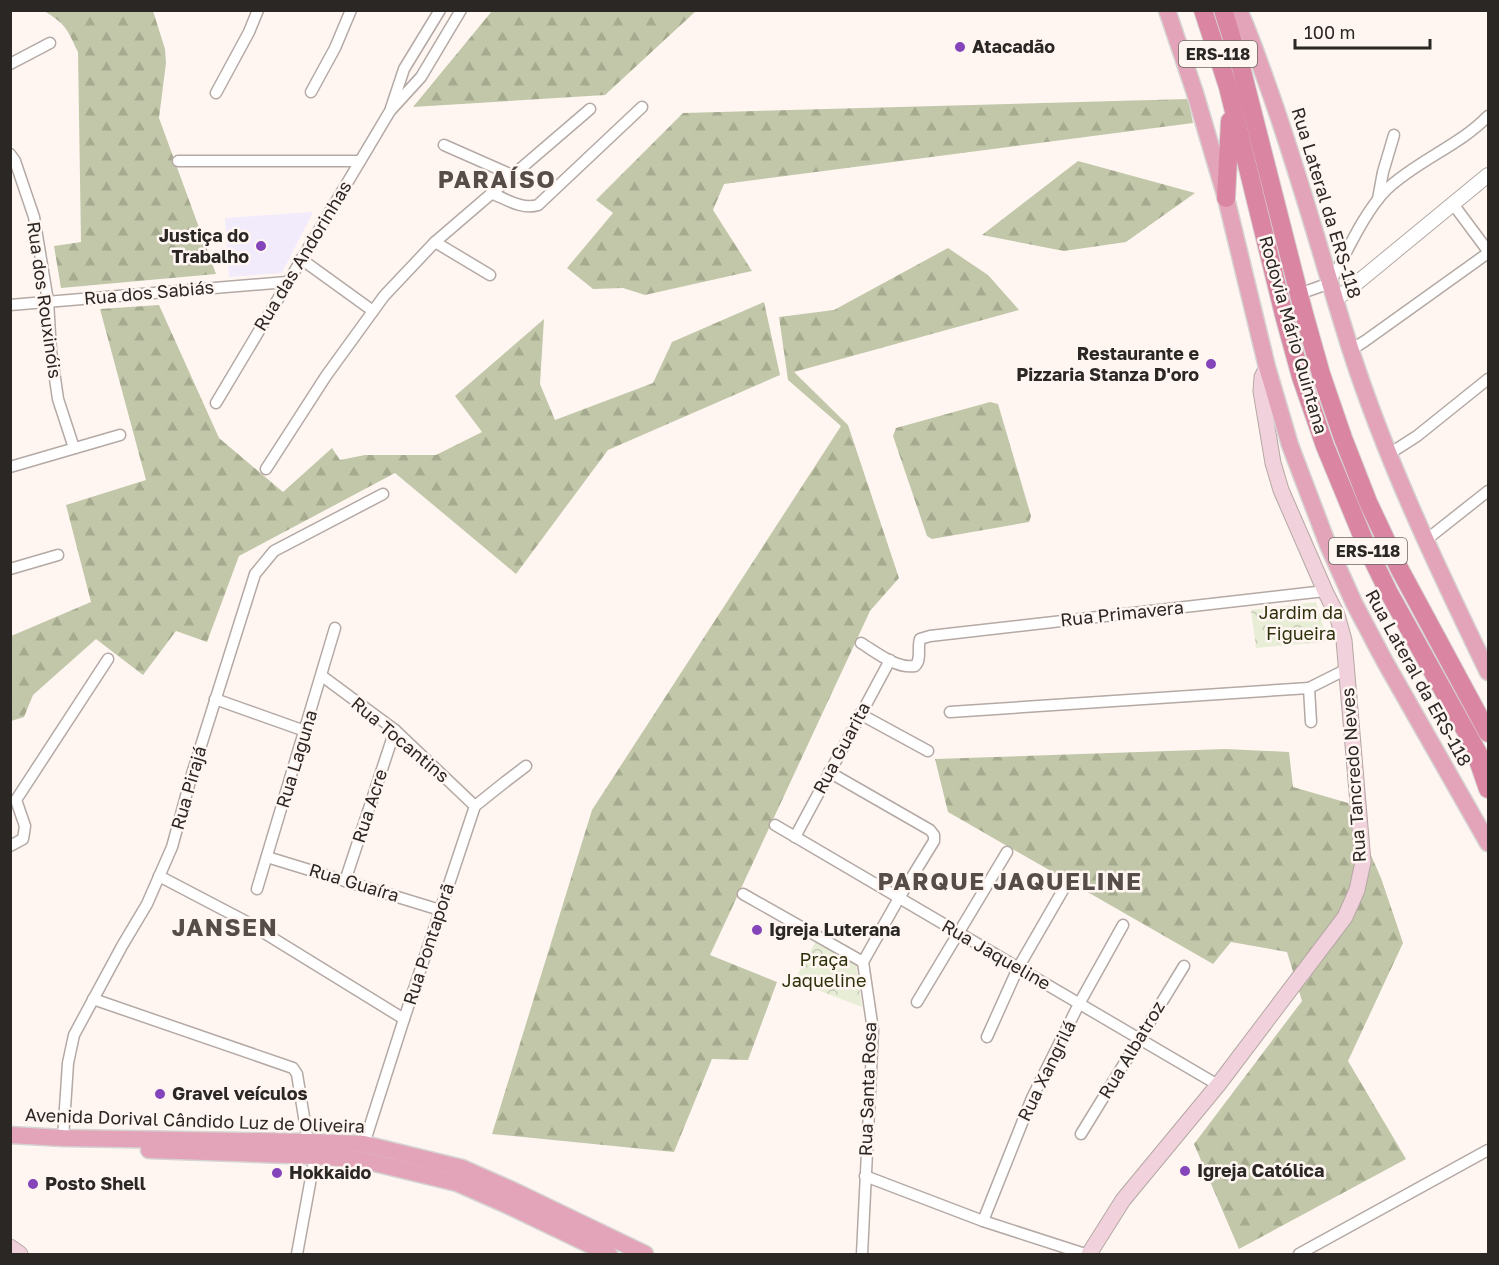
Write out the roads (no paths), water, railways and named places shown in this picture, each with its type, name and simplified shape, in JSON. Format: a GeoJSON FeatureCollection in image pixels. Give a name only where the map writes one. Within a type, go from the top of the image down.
{"type":"FeatureCollection","features":[{"type":"Feature","properties":{"kind":"highway","name":"Rodovia Mário Quintana"},"geometry":{"type":"LineString","coordinates":[[1203,10],[1231,98],[1288,333],[1325,446],[1368,550],[1388,591],[1488,771]]}},
{"type":"Feature","properties":{"kind":"highway","name":"Rodovia Mário Quintana"},"geometry":{"type":"LineString","coordinates":[[1223,10],[1241,67],[1321,374],[1343,438],[1368,502],[1399,568],[1488,733]]}},
{"type":"Feature","properties":{"kind":"highway"},"geometry":{"type":"LineString","coordinates":[[1226,198],[1231,98]]}},
{"type":"Feature","properties":{"kind":"highway"},"geometry":{"type":"LineString","coordinates":[[1461,682],[1488,705]]}},
{"type":"Feature","properties":{"kind":"highway"},"geometry":{"type":"LineString","coordinates":[[1473,744],[1488,789]]}},
{"type":"Feature","properties":{"kind":"main road","name":"Rua Lateral da ERS-118"},"geometry":{"type":"LineString","coordinates":[[1167,10],[1195,93],[1226,198],[1267,367],[1290,445],[1328,545],[1354,603],[1384,660],[1488,843]]}},
{"type":"Feature","properties":{"kind":"main road","name":"Rua Lateral da ERS-118"},"geometry":{"type":"LineString","coordinates":[[1239,10],[1275,105],[1368,401],[1406,497],[1488,672]]}},
{"type":"Feature","properties":{"kind":"main road","name":"Rua Tancredo Neves"},"geometry":{"type":"LineString","coordinates":[[1089,1254],[1123,1200],[1218,1085],[1345,917],[1357,890],[1363,862],[1344,640],[1337,615],[1281,490],[1271,456],[1262,391],[1262,377],[1267,367]]}},
{"type":"Feature","properties":{"kind":"main road"},"geometry":{"type":"LineString","coordinates":[[1271,456],[1290,445]]}},
{"type":"Feature","properties":{"kind":"main road","name":"Avenida Dorival Cândido Luz de Oliveira"},"geometry":{"type":"LineString","coordinates":[[10,1135],[311,1149],[457,1183],[609,1254]]}},
{"type":"Feature","properties":{"kind":"main road","name":"Avenida Dorival Cândido Luz de Oliveira"},"geometry":{"type":"LineString","coordinates":[[10,1145],[311,1149],[364,1144],[462,1168],[645,1254]]}},
{"type":"Feature","properties":{"kind":"main road"},"geometry":{"type":"LineString","coordinates":[[10,1247],[20,1254]]}},
{"type":"Feature","properties":{"kind":"street"},"geometry":{"type":"LineString","coordinates":[[216,93],[249,32],[258,10]]}},
{"type":"Feature","properties":{"kind":"street"},"geometry":{"type":"LineString","coordinates":[[311,92],[335,48],[351,10]]}},
{"type":"Feature","properties":{"kind":"street"},"geometry":{"type":"LineString","coordinates":[[390,111],[404,69],[440,10]]}},
{"type":"Feature","properties":{"kind":"street"},"geometry":{"type":"LineString","coordinates":[[390,111],[421,77],[461,10]]}},
{"type":"Feature","properties":{"kind":"street"},"geometry":{"type":"LineString","coordinates":[[10,64],[50,43]]}},
{"type":"Feature","properties":{"kind":"street"},"geometry":{"type":"LineString","coordinates":[[491,193],[524,207],[538,205],[642,107]]}},
{"type":"Feature","properties":{"kind":"street"},"geometry":{"type":"LineString","coordinates":[[266,469],[326,376],[384,296],[435,243],[590,109]]}},
{"type":"Feature","properties":{"kind":"street","name":"Rua das Andorinhas"},"geometry":{"type":"LineString","coordinates":[[216,403],[390,111]]}},
{"type":"Feature","properties":{"kind":"street"},"geometry":{"type":"LineString","coordinates":[[1299,294],[1330,283],[1378,199],[1398,180],[1467,135],[1488,116]]}},
{"type":"Feature","properties":{"kind":"street"},"geometry":{"type":"LineString","coordinates":[[1378,199],[1394,135]]}},
{"type":"Feature","properties":{"kind":"street"},"geometry":{"type":"LineString","coordinates":[[444,145],[512,175]]}},
{"type":"Feature","properties":{"kind":"street","name":"Rua dos Rouxinóis"},"geometry":{"type":"LineString","coordinates":[[10,154],[15,161],[34,217],[48,302],[57,399],[74,448]]}},
{"type":"Feature","properties":{"kind":"street"},"geometry":{"type":"LineString","coordinates":[[178,161],[360,161]]}},
{"type":"Feature","properties":{"kind":"street"},"geometry":{"type":"LineString","coordinates":[[1336,299],[1488,175]]}},
{"type":"Feature","properties":{"kind":"street"},"geometry":{"type":"LineString","coordinates":[[1351,350],[1488,252],[1453,204]]}},
{"type":"Feature","properties":{"kind":"street"},"geometry":{"type":"LineString","coordinates":[[435,243],[490,275]]}},
{"type":"Feature","properties":{"kind":"street"},"geometry":{"type":"LineString","coordinates":[[301,259],[373,311]]}},
{"type":"Feature","properties":{"kind":"street","name":"Rua dos Sabiás"},"geometry":{"type":"LineString","coordinates":[[10,304],[287,282]]}},
{"type":"Feature","properties":{"kind":"street"},"geometry":{"type":"LineString","coordinates":[[1389,454],[1417,436],[1488,379]]}},
{"type":"Feature","properties":{"kind":"street"},"geometry":{"type":"LineString","coordinates":[[10,466],[120,435]]}},
{"type":"Feature","properties":{"kind":"street"},"geometry":{"type":"LineString","coordinates":[[1426,540],[1488,491]]}},
{"type":"Feature","properties":{"kind":"street","name":"Rua Pirajá"},"geometry":{"type":"LineString","coordinates":[[63,1138],[68,1063],[74,1035],[147,904],[172,847],[215,699],[255,574],[274,551],[383,494]]}},
{"type":"Feature","properties":{"kind":"street"},"geometry":{"type":"LineString","coordinates":[[10,569],[58,555]]}},
{"type":"Feature","properties":{"kind":"street","name":"Rua Primavera"},"geometry":{"type":"LineString","coordinates":[[890,660],[907,667],[915,666],[919,661],[920,639],[930,636],[1325,591]]}},
{"type":"Feature","properties":{"kind":"street","name":"Rua Laguna"},"geometry":{"type":"LineString","coordinates":[[257,889],[335,628]]}},
{"type":"Feature","properties":{"kind":"street"},"geometry":{"type":"LineString","coordinates":[[861,643],[890,660]]}},
{"type":"Feature","properties":{"kind":"street"},"geometry":{"type":"LineString","coordinates":[[10,846],[22,839],[25,826],[16,800],[108,659]]}},
{"type":"Feature","properties":{"kind":"street","name":"Rua Guarita"},"geometry":{"type":"LineString","coordinates":[[795,837],[890,660]]}},
{"type":"Feature","properties":{"kind":"street"},"geometry":{"type":"LineString","coordinates":[[950,712],[1309,688],[1347,669]]}},
{"type":"Feature","properties":{"kind":"street","name":"Rua Tocantins"},"geometry":{"type":"LineString","coordinates":[[322,676],[395,730],[475,806]]}},
{"type":"Feature","properties":{"kind":"street"},"geometry":{"type":"LineString","coordinates":[[1309,688],[1311,722]]}},
{"type":"Feature","properties":{"kind":"street"},"geometry":{"type":"LineString","coordinates":[[215,699],[305,731]]}},
{"type":"Feature","properties":{"kind":"street"},"geometry":{"type":"LineString","coordinates":[[860,714],[928,751]]}},
{"type":"Feature","properties":{"kind":"street","name":"Rua Acre"},"geometry":{"type":"LineString","coordinates":[[345,881],[395,730]]}},
{"type":"Feature","properties":{"kind":"street"},"geometry":{"type":"LineString","coordinates":[[475,806],[526,766]]}},
{"type":"Feature","properties":{"kind":"street"},"geometry":{"type":"LineString","coordinates":[[743,894],[863,962],[898,898],[934,842],[934,835],[930,830],[829,772]]}},
{"type":"Feature","properties":{"kind":"street","name":"Rua Pontaporã"},"geometry":{"type":"LineString","coordinates":[[364,1144],[475,806]]}},
{"type":"Feature","properties":{"kind":"street","name":"Rua Jaqueline"},"geometry":{"type":"LineString","coordinates":[[775,825],[1218,1085]]}},
{"type":"Feature","properties":{"kind":"street"},"geometry":{"type":"LineString","coordinates":[[917,1002],[1007,852]]}},
{"type":"Feature","properties":{"kind":"street","name":"Rua Guaíra"},"geometry":{"type":"LineString","coordinates":[[267,857],[440,910]]}},
{"type":"Feature","properties":{"kind":"street"},"geometry":{"type":"LineString","coordinates":[[159,876],[245,921],[404,1019]]}},
{"type":"Feature","properties":{"kind":"street"},"geometry":{"type":"LineString","coordinates":[[987,1037],[1018,968],[1063,890]]}},
{"type":"Feature","properties":{"kind":"street","name":"Rua Xangrilá"},"geometry":{"type":"LineString","coordinates":[[983,1221],[1032,1098],[1123,925]]}},
{"type":"Feature","properties":{"kind":"street","name":"Rua Santa Rosa"},"geometry":{"type":"LineString","coordinates":[[862,1254],[873,1030],[863,962]]}},
{"type":"Feature","properties":{"kind":"street","name":"Rua Albatroz"},"geometry":{"type":"LineString","coordinates":[[1081,1134],[1184,966]]}},
{"type":"Feature","properties":{"kind":"street"},"geometry":{"type":"LineString","coordinates":[[93,999],[293,1068],[297,1074],[311,1149],[297,1254]]}},
{"type":"Feature","properties":{"kind":"street"},"geometry":{"type":"LineString","coordinates":[[1299,1254],[1488,1150]]}},
{"type":"Feature","properties":{"kind":"street"},"geometry":{"type":"LineString","coordinates":[[865,1176],[983,1221],[1085,1254]]}},
{"type":"Feature","properties":{"kind":"place","name":"Atacadão"},"geometry":{"type":"Point","coordinates":[960,47]}},
{"type":"Feature","properties":{"kind":"place","name":"Justiça do Trabalho"},"geometry":{"type":"Point","coordinates":[261,246]}},
{"type":"Feature","properties":{"kind":"place","name":"Restaurante e Pizzaria Stanza D'oro"},"geometry":{"type":"Point","coordinates":[1211,364]}},
{"type":"Feature","properties":{"kind":"place","name":"Igreja Luterana"},"geometry":{"type":"Point","coordinates":[757,930]}},
{"type":"Feature","properties":{"kind":"place","name":"Gravel veículos"},"geometry":{"type":"Point","coordinates":[160,1094]}},
{"type":"Feature","properties":{"kind":"place","name":"Igreja Católica"},"geometry":{"type":"Point","coordinates":[1185,1171]}},
{"type":"Feature","properties":{"kind":"place","name":"Hokkaido"},"geometry":{"type":"Point","coordinates":[277,1173]}},
{"type":"Feature","properties":{"kind":"place","name":"Posto Shell"},"geometry":{"type":"Point","coordinates":[33,1184]}},
{"type":"Feature","properties":{"kind":"district","name":"PARAÍSO"},"geometry":{"type":"Point","coordinates":[497,180]}},
{"type":"Feature","properties":{"kind":"district","name":"PARQUE JAQUELINE"},"geometry":{"type":"Point","coordinates":[1010,882]}},
{"type":"Feature","properties":{"kind":"district","name":"JANSEN"},"geometry":{"type":"Point","coordinates":[225,928]}},
{"type":"Feature","properties":{"kind":"park label","name":"Jardim da Figueira"},"geometry":{"type":"Point","coordinates":[1301,623]}},
{"type":"Feature","properties":{"kind":"park label","name":"Praça Jaqueline"},"geometry":{"type":"Point","coordinates":[824,970]}}]}
